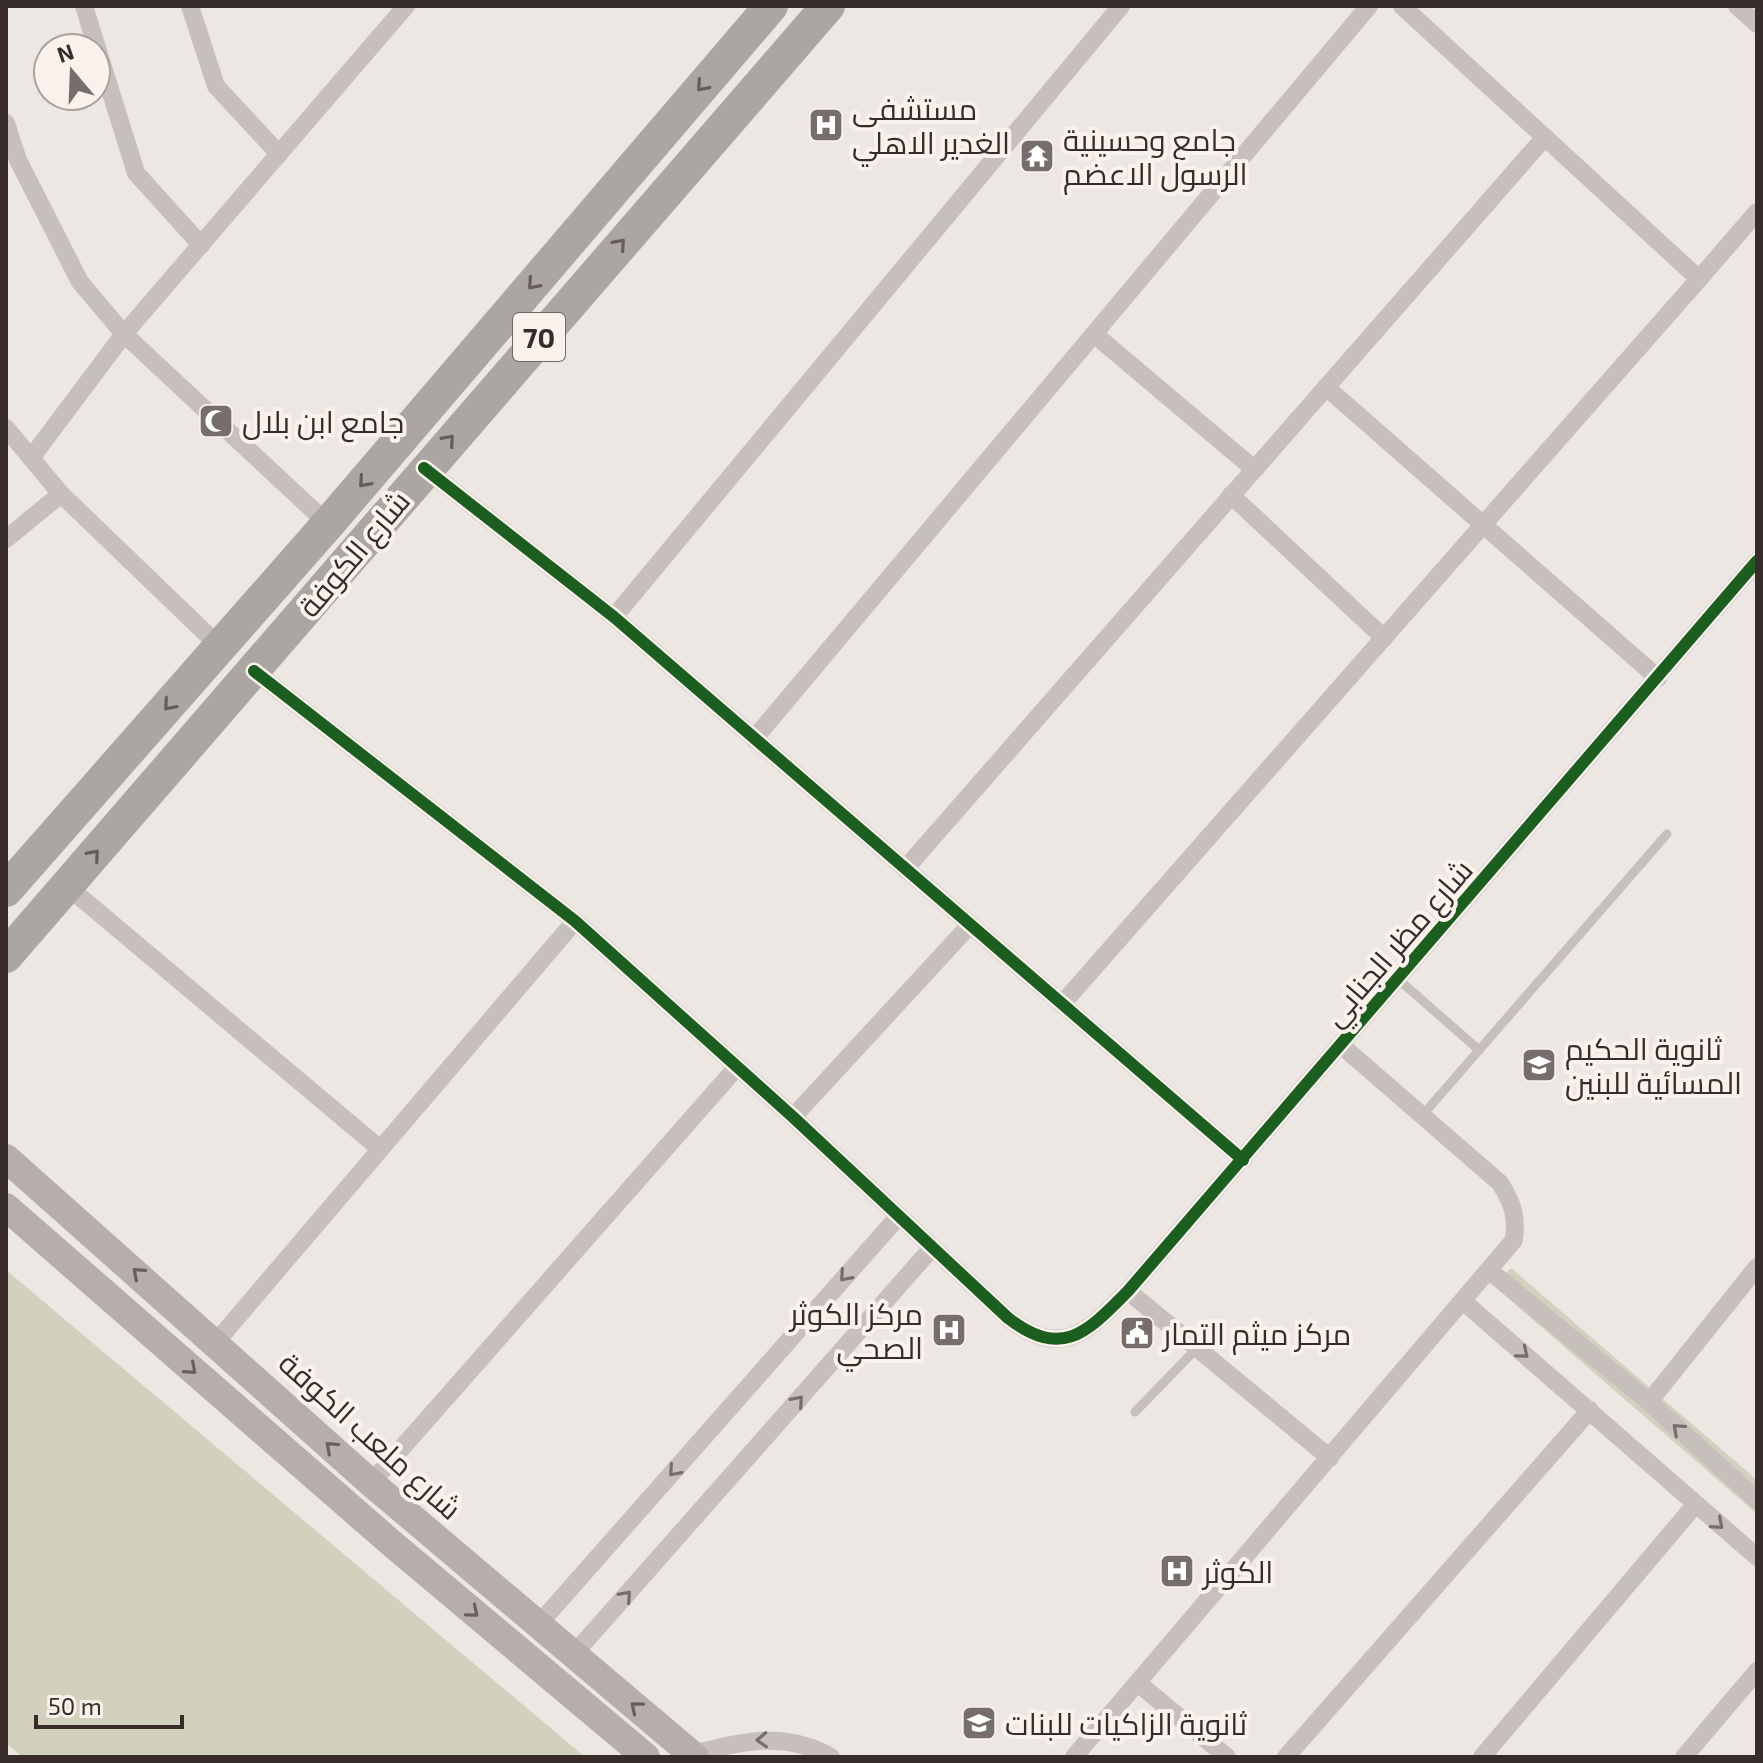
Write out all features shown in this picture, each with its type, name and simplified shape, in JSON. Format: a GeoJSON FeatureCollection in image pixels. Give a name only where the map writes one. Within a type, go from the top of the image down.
{"type":"FeatureCollection","features":[{"type":"Feature","properties":{"kind":"highway","name":"شارع الكوفة"},"geometry":{"type":"LineString","coordinates":[[6,890],[328,524],[771,6]]}},
{"type":"Feature","properties":{"kind":"highway"},"geometry":{"type":"LineString","coordinates":[[811,6],[821,6]]}},
{"type":"Feature","properties":{"kind":"highway","name":"شارع الكوفة"},"geometry":{"type":"LineString","coordinates":[[6,956],[254,671],[424,468],[828,6]]}},
{"type":"Feature","properties":{"kind":"highway"},"geometry":{"type":"LineString","coordinates":[[726,122],[744,83],[768,46],[757,37],[737,45]]}},
{"type":"Feature","properties":{"kind":"main road","name":"شارع ملعب الكوفة"},"geometry":{"type":"LineString","coordinates":[[6,1158],[410,1517],[694,1756]]}},
{"type":"Feature","properties":{"kind":"main road"},"geometry":{"type":"LineString","coordinates":[[6,1207],[440,1585],[646,1757]]}},
{"type":"Feature","properties":{"kind":"main road"},"geometry":{"type":"LineString","coordinates":[[390,1542],[407,1535],[410,1517]]}},
{"type":"Feature","properties":{"kind":"main road"},"geometry":{"type":"LineString","coordinates":[[440,1585],[443,1566],[461,1559]]}},
{"type":"Feature","properties":{"kind":"street"},"geometry":{"type":"LineString","coordinates":[[84,6],[136,173],[201,245]]}},
{"type":"Feature","properties":{"kind":"street"},"geometry":{"type":"LineString","coordinates":[[190,6],[216,86],[279,154]]}},
{"type":"Feature","properties":{"kind":"street"},"geometry":{"type":"LineString","coordinates":[[31,458],[124,334],[406,6]]}},
{"type":"Feature","properties":{"kind":"street"},"geometry":{"type":"LineString","coordinates":[[614,617],[1121,6]]}},
{"type":"Feature","properties":{"kind":"street"},"geometry":{"type":"LineString","coordinates":[[754,739],[1369,6]]}},
{"type":"Feature","properties":{"kind":"street"},"geometry":{"type":"LineString","coordinates":[[1402,6],[1699,279]]}},
{"type":"Feature","properties":{"kind":"street"},"geometry":{"type":"LineString","coordinates":[[1737,6],[1757,24]]}},
{"type":"Feature","properties":{"kind":"street"},"geometry":{"type":"LineString","coordinates":[[6,123],[18,160],[80,282],[124,334],[328,524]]}},
{"type":"Feature","properties":{"kind":"street"},"geometry":{"type":"LineString","coordinates":[[905,869],[1545,137]]}},
{"type":"Feature","properties":{"kind":"street"},"geometry":{"type":"LineString","coordinates":[[1062,1004],[1757,212]]}},
{"type":"Feature","properties":{"kind":"street"},"geometry":{"type":"LineString","coordinates":[[1094,334],[1254,469]]}},
{"type":"Feature","properties":{"kind":"street"},"geometry":{"type":"LineString","coordinates":[[1326,387],[1658,678]]}},
{"type":"Feature","properties":{"kind":"street"},"geometry":{"type":"LineString","coordinates":[[6,428],[61,494],[220,647]]}},
{"type":"Feature","properties":{"kind":"street"},"geometry":{"type":"LineString","coordinates":[[424,468],[614,617],[1243,1160]]}},
{"type":"Feature","properties":{"kind":"street"},"geometry":{"type":"LineString","coordinates":[[6,539],[61,494]]}},
{"type":"Feature","properties":{"kind":"street"},"geometry":{"type":"LineString","coordinates":[[1231,495],[1384,638]]}},
{"type":"Feature","properties":{"kind":"street","name":"شارع مظر الجنابي"},"geometry":{"type":"LineString","coordinates":[[932,1248],[1031,1336],[1063,1342],[1093,1326],[1128,1291],[1342,1046],[1757,561]]}},
{"type":"Feature","properties":{"kind":"street"},"geometry":{"type":"LineString","coordinates":[[254,671],[575,921],[793,1117],[932,1248],[574,1654]]}},
{"type":"Feature","properties":{"kind":"street"},"geometry":{"type":"LineString","coordinates":[[67,886],[379,1148]]}},
{"type":"Feature","properties":{"kind":"street"},"geometry":{"type":"LineString","coordinates":[[216,1342],[575,921]]}},
{"type":"Feature","properties":{"kind":"street"},"geometry":{"type":"LineString","coordinates":[[793,1117],[970,925]]}},
{"type":"Feature","properties":{"kind":"street"},"geometry":{"type":"LineString","coordinates":[[1074,1757],[1514,1240],[1517,1219],[1513,1203],[1500,1183],[1420,1118],[1342,1046]]}},
{"type":"Feature","properties":{"kind":"street"},"geometry":{"type":"LineString","coordinates":[[371,1483],[737,1067]]}},
{"type":"Feature","properties":{"kind":"street"},"geometry":{"type":"LineString","coordinates":[[538,1625],[897,1218]]}},
{"type":"Feature","properties":{"kind":"street"},"geometry":{"type":"LineString","coordinates":[[1649,1402],[1757,1267]]}},
{"type":"Feature","properties":{"kind":"street"},"geometry":{"type":"LineString","coordinates":[[1490,1271],[1649,1402],[1757,1500]]}},
{"type":"Feature","properties":{"kind":"street"},"geometry":{"type":"LineString","coordinates":[[1128,1291],[1330,1458]]}},
{"type":"Feature","properties":{"kind":"street"},"geometry":{"type":"LineString","coordinates":[[1464,1302],[1757,1557]]}},
{"type":"Feature","properties":{"kind":"street"},"geometry":{"type":"LineString","coordinates":[[1286,1757],[1590,1410]]}},
{"type":"Feature","properties":{"kind":"street"},"geometry":{"type":"LineString","coordinates":[[1482,1757],[1695,1505]]}},
{"type":"Feature","properties":{"kind":"street"},"geometry":{"type":"LineString","coordinates":[[1684,1757],[1757,1671]]}},
{"type":"Feature","properties":{"kind":"street"},"geometry":{"type":"LineString","coordinates":[[1138,1683],[1227,1757]]}},
{"type":"Feature","properties":{"kind":"street"},"geometry":{"type":"LineString","coordinates":[[694,1756],[766,1739],[792,1741],[831,1757]]}},
{"type":"Feature","properties":{"kind":"lane"},"geometry":{"type":"LineString","coordinates":[[1420,1118],[1667,834]]}},
{"type":"Feature","properties":{"kind":"lane"},"geometry":{"type":"LineString","coordinates":[[1399,980],[1479,1050]]}},
{"type":"Feature","properties":{"kind":"lane"},"geometry":{"type":"LineString","coordinates":[[1135,1412],[1197,1348]]}},
{"type":"Feature","properties":{"kind":"green space"},"geometry":{"type":"Polygon","coordinates":[[[1511,1268],[1757,1480],[1757,1514],[1494,1286],[1511,1268]]]}},
{"type":"Feature","properties":{"kind":"green space"},"geometry":{"type":"Polygon","coordinates":[[[6,1270],[585,1757],[22,1757],[6,1743],[6,1270]]]}},
{"type":"Feature","properties":{"kind":"cycle path"},"geometry":{"type":"LineString","coordinates":[[424,468],[614,617],[1243,1160]]}},
{"type":"Feature","properties":{"kind":"cycle path"},"geometry":{"type":"LineString","coordinates":[[254,671],[575,921],[793,1117],[1008,1318],[1027,1331],[1059,1339],[1087,1329],[1128,1291],[1757,561]]}},
{"type":"Feature","properties":{"kind":"place","name":"مستشفى الغدير الاهلي"},"geometry":{"type":"Point","coordinates":[826,125]}},
{"type":"Feature","properties":{"kind":"place","name":"جامع وحسينية الرسول الاعضم"},"geometry":{"type":"Point","coordinates":[1037,156]}},
{"type":"Feature","properties":{"kind":"place","name":"جامع ابن بلال"},"geometry":{"type":"Point","coordinates":[216,421]}},
{"type":"Feature","properties":{"kind":"place","name":"ثانوية الحكيم المسائية للبنين"},"geometry":{"type":"Point","coordinates":[1539,1065]}},
{"type":"Feature","properties":{"kind":"place","name":"مركز الكوثر الصحي"},"geometry":{"type":"Point","coordinates":[949,1330]}},
{"type":"Feature","properties":{"kind":"place","name":"مركز ميثم التمار"},"geometry":{"type":"Point","coordinates":[1137,1333]}},
{"type":"Feature","properties":{"kind":"place","name":"الكوثر"},"geometry":{"type":"Point","coordinates":[1177,1571]}},
{"type":"Feature","properties":{"kind":"place","name":"ثانوية الزاكيات للبنات"},"geometry":{"type":"Point","coordinates":[979,1723]}}]}
